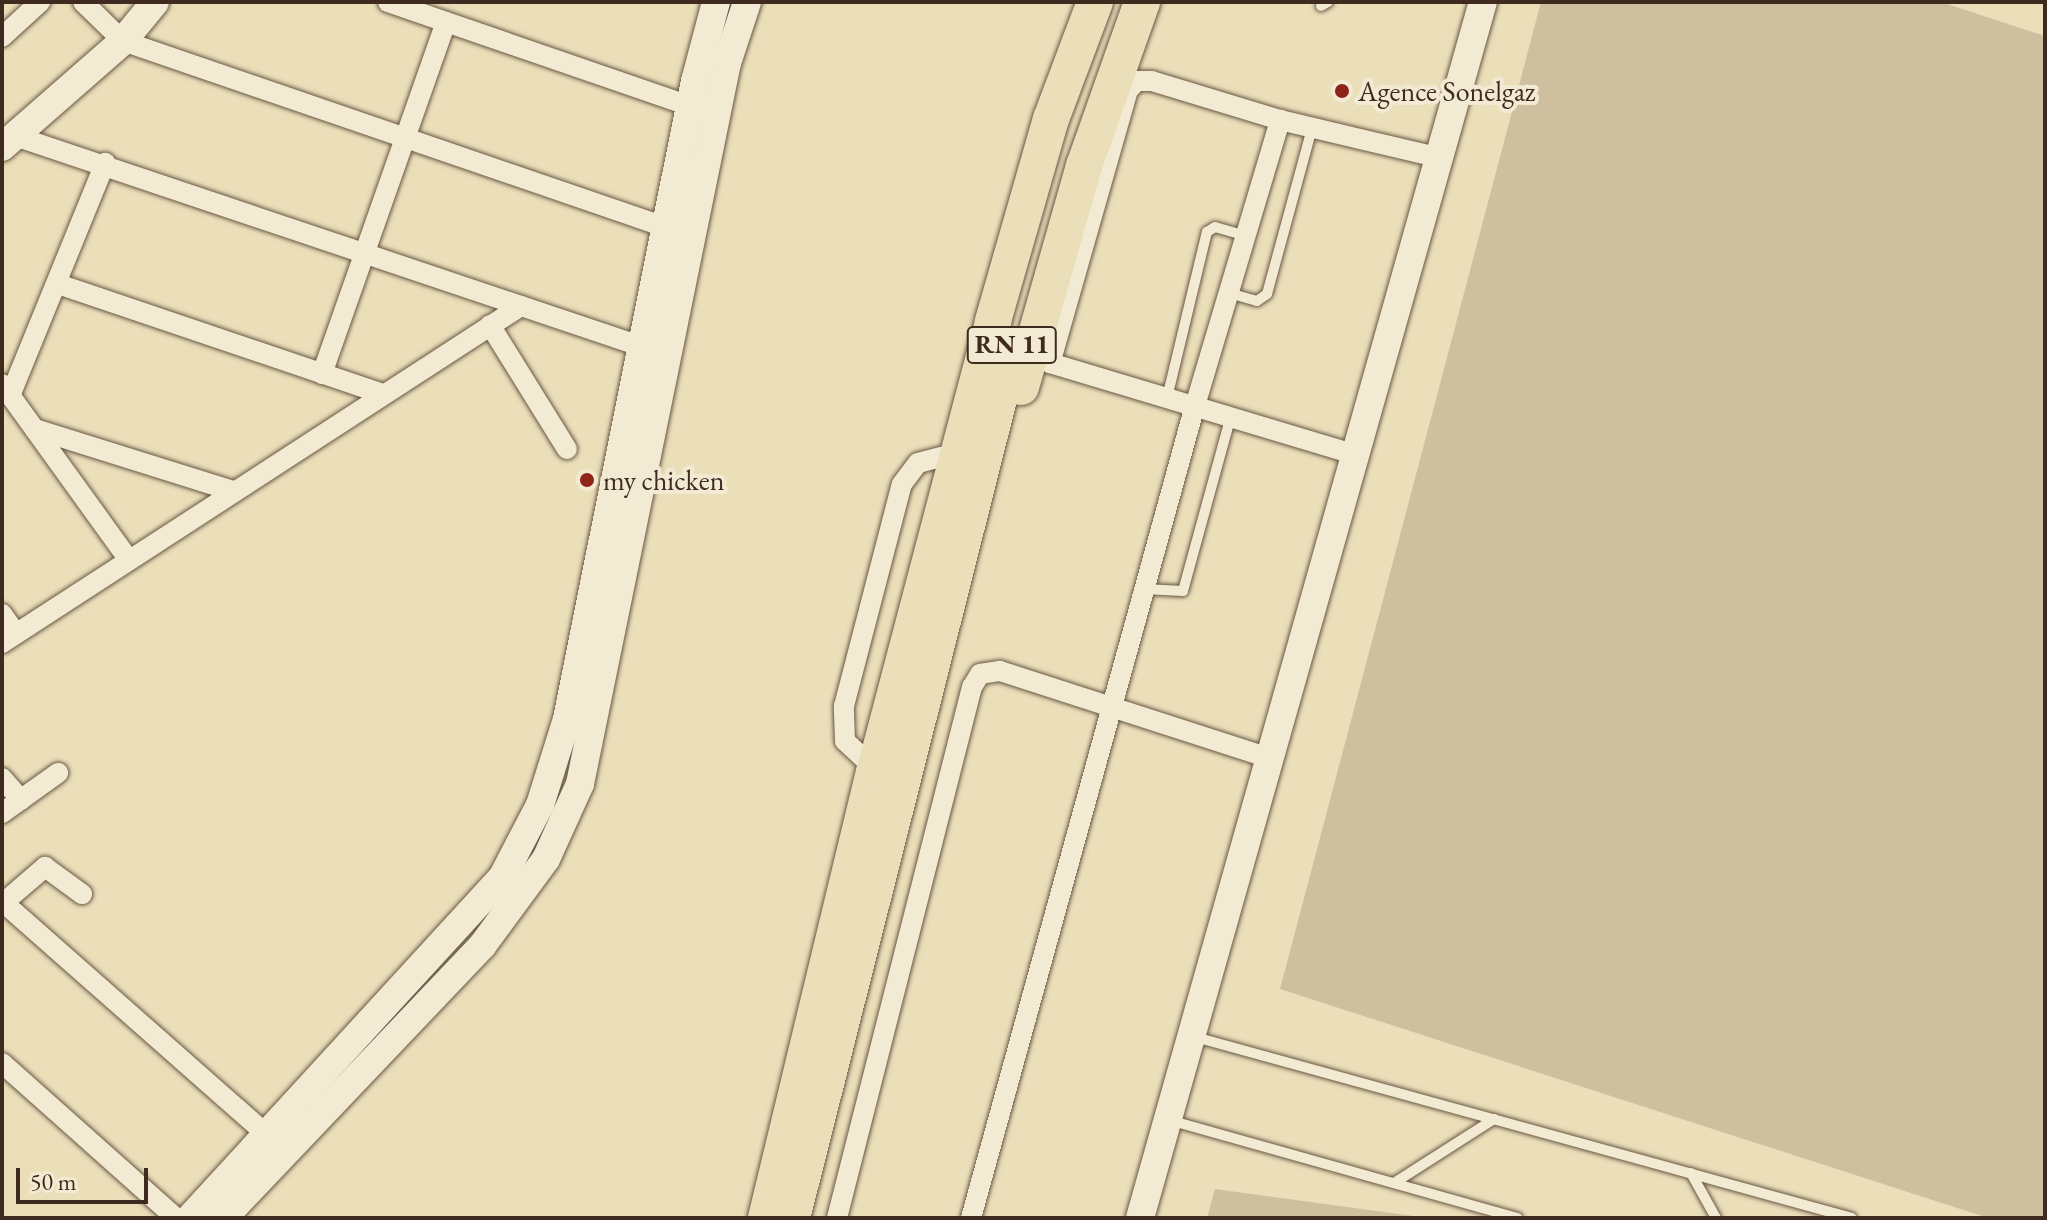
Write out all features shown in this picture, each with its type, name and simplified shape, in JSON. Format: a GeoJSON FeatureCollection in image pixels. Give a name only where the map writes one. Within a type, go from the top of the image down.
{"type":"FeatureCollection","features":[{"type":"Feature","properties":{"kind":"highway"},"geometry":{"type":"LineString","coordinates":[[926,580],[928,526],[969,330],[1041,91],[1073,2]]}},
{"type":"Feature","properties":{"kind":"highway","name":"RN 11"},"geometry":{"type":"LineString","coordinates":[[766,1218],[875,769],[1031,185],[1095,2]]}},
{"type":"Feature","properties":{"kind":"highway","name":"RN 11"},"geometry":{"type":"LineString","coordinates":[[792,1218],[1055,186],[1116,2]]}},
{"type":"Feature","properties":{"kind":"highway"},"geometry":{"type":"LineString","coordinates":[[927,694],[958,623],[1062,240],[1142,2]]}},
{"type":"Feature","properties":{"kind":"street"},"geometry":{"type":"LineString","coordinates":[[2,37],[40,2]]}},
{"type":"Feature","properties":{"kind":"street"},"geometry":{"type":"LineString","coordinates":[[83,2],[123,41],[665,227]]}},
{"type":"Feature","properties":{"kind":"street"},"geometry":{"type":"LineString","coordinates":[[8,141],[123,41],[155,2]]}},
{"type":"Feature","properties":{"kind":"street"},"geometry":{"type":"LineString","coordinates":[[388,2],[717,115]]}},
{"type":"Feature","properties":{"kind":"street"},"geometry":{"type":"LineString","coordinates":[[223,1218],[276,1143],[503,876],[545,792],[567,719],[689,107],[716,2]]}},
{"type":"Feature","properties":{"kind":"street"},"geometry":{"type":"LineString","coordinates":[[190,1218],[276,1143],[482,946],[546,859],[580,784],[594,732],[717,115],[747,2]]}},
{"type":"Feature","properties":{"kind":"street"},"geometry":{"type":"LineString","coordinates":[[1140,1218],[1483,2]]}},
{"type":"Feature","properties":{"kind":"street"},"geometry":{"type":"LineString","coordinates":[[322,374],[402,137],[446,22]]}},
{"type":"Feature","properties":{"kind":"street"},"geometry":{"type":"LineString","coordinates":[[1354,454],[1194,409],[1050,363],[1128,90],[1137,81],[1152,81],[1280,120],[1437,157]]}},
{"type":"Feature","properties":{"kind":"street"},"geometry":{"type":"LineString","coordinates":[[971,1218],[1194,409],[1243,235],[1280,120]]}},
{"type":"Feature","properties":{"kind":"street"},"geometry":{"type":"LineString","coordinates":[[8,141],[105,163],[669,354]]}},
{"type":"Feature","properties":{"kind":"street"},"geometry":{"type":"LineString","coordinates":[[105,163],[58,284],[6,390],[128,559]]}},
{"type":"Feature","properties":{"kind":"street"},"geometry":{"type":"LineString","coordinates":[[58,284],[383,394]]}},
{"type":"Feature","properties":{"kind":"street"},"geometry":{"type":"LineString","coordinates":[[2,614],[8,638],[521,306]]}},
{"type":"Feature","properties":{"kind":"street"},"geometry":{"type":"LineString","coordinates":[[490,325],[567,449]]}},
{"type":"Feature","properties":{"kind":"street"},"geometry":{"type":"LineString","coordinates":[[35,429],[233,491]]}},
{"type":"Feature","properties":{"kind":"street"},"geometry":{"type":"LineString","coordinates":[[875,769],[845,741],[844,706],[902,484],[918,463],[941,457]]}},
{"type":"Feature","properties":{"kind":"street"},"geometry":{"type":"LineString","coordinates":[[837,1218],[973,683],[984,672],[1000,671],[1269,758]]}},
{"type":"Feature","properties":{"kind":"street"},"geometry":{"type":"LineString","coordinates":[[2,813],[58,773]]}},
{"type":"Feature","properties":{"kind":"street"},"geometry":{"type":"LineString","coordinates":[[2,778],[21,800]]}},
{"type":"Feature","properties":{"kind":"street"},"geometry":{"type":"LineString","coordinates":[[82,894],[45,867],[3,904],[276,1143]]}},
{"type":"Feature","properties":{"kind":"street"},"geometry":{"type":"LineString","coordinates":[[2,1063],[176,1218]]}},
{"type":"Feature","properties":{"kind":"lane"},"geometry":{"type":"LineString","coordinates":[[1229,293],[1257,301],[1267,294],[1312,128]]}},
{"type":"Feature","properties":{"kind":"lane"},"geometry":{"type":"LineString","coordinates":[[1167,400],[1207,232],[1215,227],[1243,235]]}},
{"type":"Feature","properties":{"kind":"lane"},"geometry":{"type":"LineString","coordinates":[[1144,589],[1183,591],[1230,419]]}},
{"type":"Feature","properties":{"kind":"lane"},"geometry":{"type":"LineString","coordinates":[[1191,1036],[1852,1218]]}},
{"type":"Feature","properties":{"kind":"lane"},"geometry":{"type":"LineString","coordinates":[[1394,1183],[1494,1119]]}},
{"type":"Feature","properties":{"kind":"lane"},"geometry":{"type":"LineString","coordinates":[[1168,1120],[1517,1218]]}},
{"type":"Feature","properties":{"kind":"lane"},"geometry":{"type":"LineString","coordinates":[[1691,1173],[1716,1218]]}},
{"type":"Feature","properties":{"kind":"shaded area"},"geometry":{"type":"Polygon","coordinates":[[[1541,2],[1941,2],[2045,36],[2045,1218],[1988,1218],[1280,989],[1541,2]]]}},
{"type":"Feature","properties":{"kind":"shaded area"},"geometry":{"type":"Polygon","coordinates":[[[1215,1189],[1421,1217],[1424,1218],[1207,1218],[1215,1189]]]}},
{"type":"Feature","properties":{"kind":"place","name":"Agence Sonelgaz"},"geometry":{"type":"Point","coordinates":[1342,91]}},
{"type":"Feature","properties":{"kind":"place","name":"my chicken"},"geometry":{"type":"Point","coordinates":[587,480]}}]}
